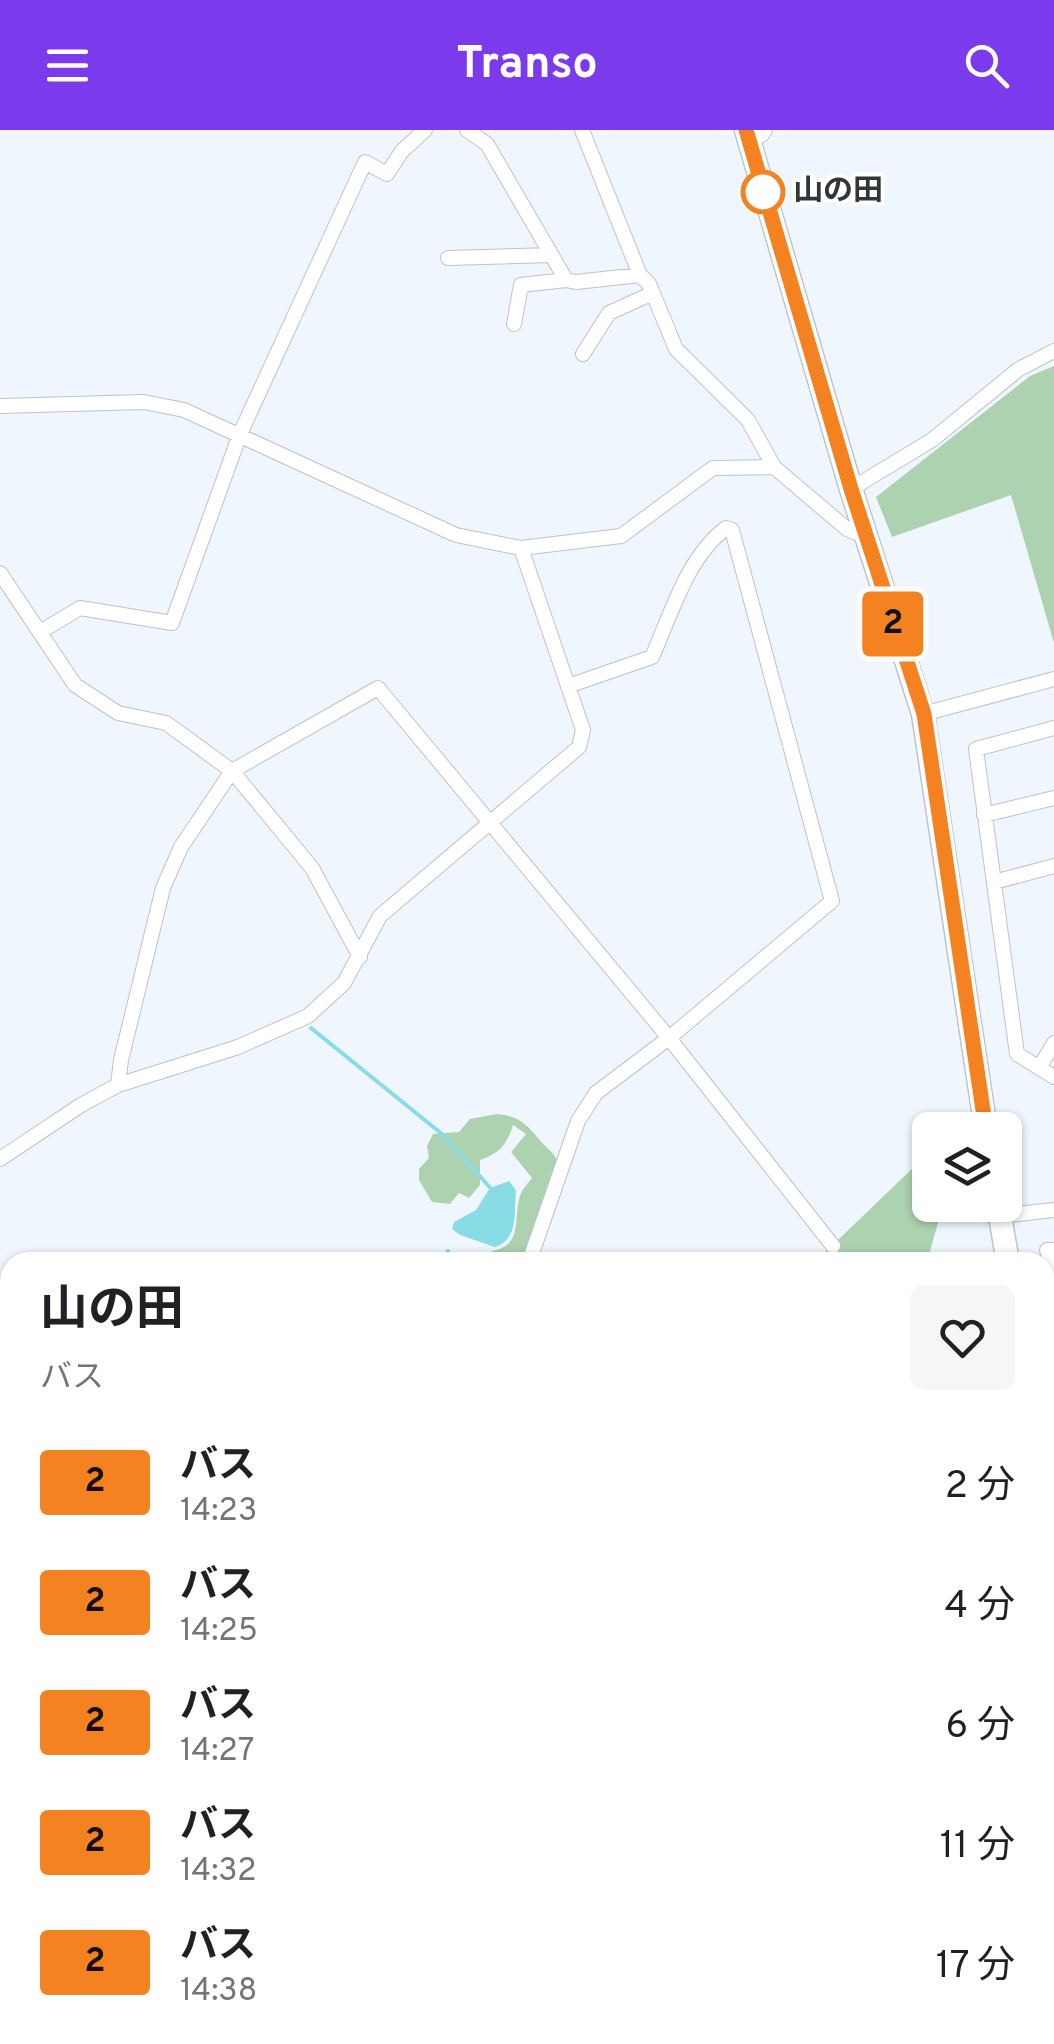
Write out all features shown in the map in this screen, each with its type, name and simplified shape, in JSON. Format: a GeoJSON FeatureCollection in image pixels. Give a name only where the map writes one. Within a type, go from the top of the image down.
{"type":"FeatureCollection","features":[{"type":"Feature","properties":{"kind":"highway"},"geometry":{"type":"LineString","coordinates":[[753,133],[851,489],[924,714],[983,1112]]}},
{"type":"Feature","properties":{"kind":"highway"},"geometry":{"type":"LineString","coordinates":[[1000,1222],[1006,1252]]}},
{"type":"Feature","properties":{"kind":"street"},"geometry":{"type":"LineString","coordinates":[[40,632],[80,608],[172,622],[240,434],[365,162],[388,174],[402,151],[425,130]]}},
{"type":"Feature","properties":{"kind":"street"},"geometry":{"type":"LineString","coordinates":[[467,130],[487,144],[566,280]]}},
{"type":"Feature","properties":{"kind":"street"},"geometry":{"type":"LineString","coordinates":[[582,130],[640,274],[653,293],[676,349],[748,420],[774,467],[847,530],[866,536]]}},
{"type":"Feature","properties":{"kind":"street"},"geometry":{"type":"LineString","coordinates":[[448,258],[552,255]]}},
{"type":"Feature","properties":{"kind":"street"},"geometry":{"type":"LineString","coordinates":[[514,324],[521,285],[640,274]]}},
{"type":"Feature","properties":{"kind":"street"},"geometry":{"type":"LineString","coordinates":[[583,354],[609,312],[653,293]]}},
{"type":"Feature","properties":{"kind":"street"},"geometry":{"type":"LineString","coordinates":[[851,489],[932,440],[1019,369],[1054,351]]}},
{"type":"Feature","properties":{"kind":"street"},"geometry":{"type":"LineString","coordinates":[[0,406],[144,402],[184,410],[456,534],[521,548],[620,536],[712,468],[774,467]]}},
{"type":"Feature","properties":{"kind":"street"},"geometry":{"type":"LineString","coordinates":[[533,1252],[585,1106],[596,1093],[669,1038],[832,901],[732,530],[720,532],[701,554],[652,657],[568,686]]}},
{"type":"Feature","properties":{"kind":"street"},"geometry":{"type":"LineString","coordinates":[[0,1159],[118,1085],[238,1047],[308,1016],[344,983],[380,916],[580,747],[583,730],[521,548]]}},
{"type":"Feature","properties":{"kind":"street"},"geometry":{"type":"LineString","coordinates":[[0,572],[75,684],[118,713],[166,723],[232,771],[312,868],[360,957]]}},
{"type":"Feature","properties":{"kind":"street"},"geometry":{"type":"LineString","coordinates":[[924,714],[1054,678]]}},
{"type":"Feature","properties":{"kind":"street"},"geometry":{"type":"LineString","coordinates":[[118,1085],[163,888],[182,847],[232,771],[378,688],[669,1038],[833,1246]]}},
{"type":"Feature","properties":{"kind":"street"},"geometry":{"type":"LineString","coordinates":[[1054,728],[976,749],[1017,1054],[1054,1077]]}},
{"type":"Feature","properties":{"kind":"street"},"geometry":{"type":"LineString","coordinates":[[984,815],[1054,798]]}},
{"type":"Feature","properties":{"kind":"street"},"geometry":{"type":"LineString","coordinates":[[994,882],[1054,866]]}},
{"type":"Feature","properties":{"kind":"street"},"geometry":{"type":"LineString","coordinates":[[1039,1068],[1054,1043]]}},
{"type":"Feature","properties":{"kind":"street"},"geometry":{"type":"LineString","coordinates":[[1022,1211],[1054,1210]]}},
{"type":"Feature","properties":{"kind":"green space"},"geometry":{"type":"Polygon","coordinates":[[[1054,366],[1054,643],[1011,495],[892,537],[876,497],[1030,376],[1054,366]]]}},
{"type":"Feature","properties":{"kind":"green space"},"geometry":{"type":"Polygon","coordinates":[[[510,1116],[525,1124],[559,1163],[528,1252],[492,1252],[503,1248],[514,1236],[519,1200],[532,1178],[511,1152],[526,1134],[513,1125],[501,1148],[480,1160],[480,1185],[469,1198],[459,1193],[450,1204],[432,1202],[419,1180],[419,1169],[429,1158],[427,1146],[433,1134],[459,1132],[470,1119],[510,1116]]]}},
{"type":"Feature","properties":{"kind":"green space"},"geometry":{"type":"Polygon","coordinates":[[[912,1169],[912,1222],[938,1222],[930,1252],[825,1252],[912,1169]]]}},
{"type":"Feature","properties":{"kind":"water"},"geometry":{"type":"Polygon","coordinates":[[[509,1181],[516,1190],[515,1215],[512,1231],[503,1243],[495,1247],[452,1229],[454,1222],[476,1210],[490,1188],[509,1181]]]}},
{"type":"Feature","properties":{"kind":"waterway"},"geometry":{"type":"LineString","coordinates":[[311,1028],[442,1134],[493,1191]]}},
{"type":"Feature","properties":{"kind":"bus line","name":"2"},"geometry":{"type":"LineString","coordinates":[[746,130],[851,489],[924,714],[983,1112]]}},
{"type":"Feature","properties":{"kind":"place","name":"山の田"},"geometry":{"type":"Point","coordinates":[763,192]}}]}
